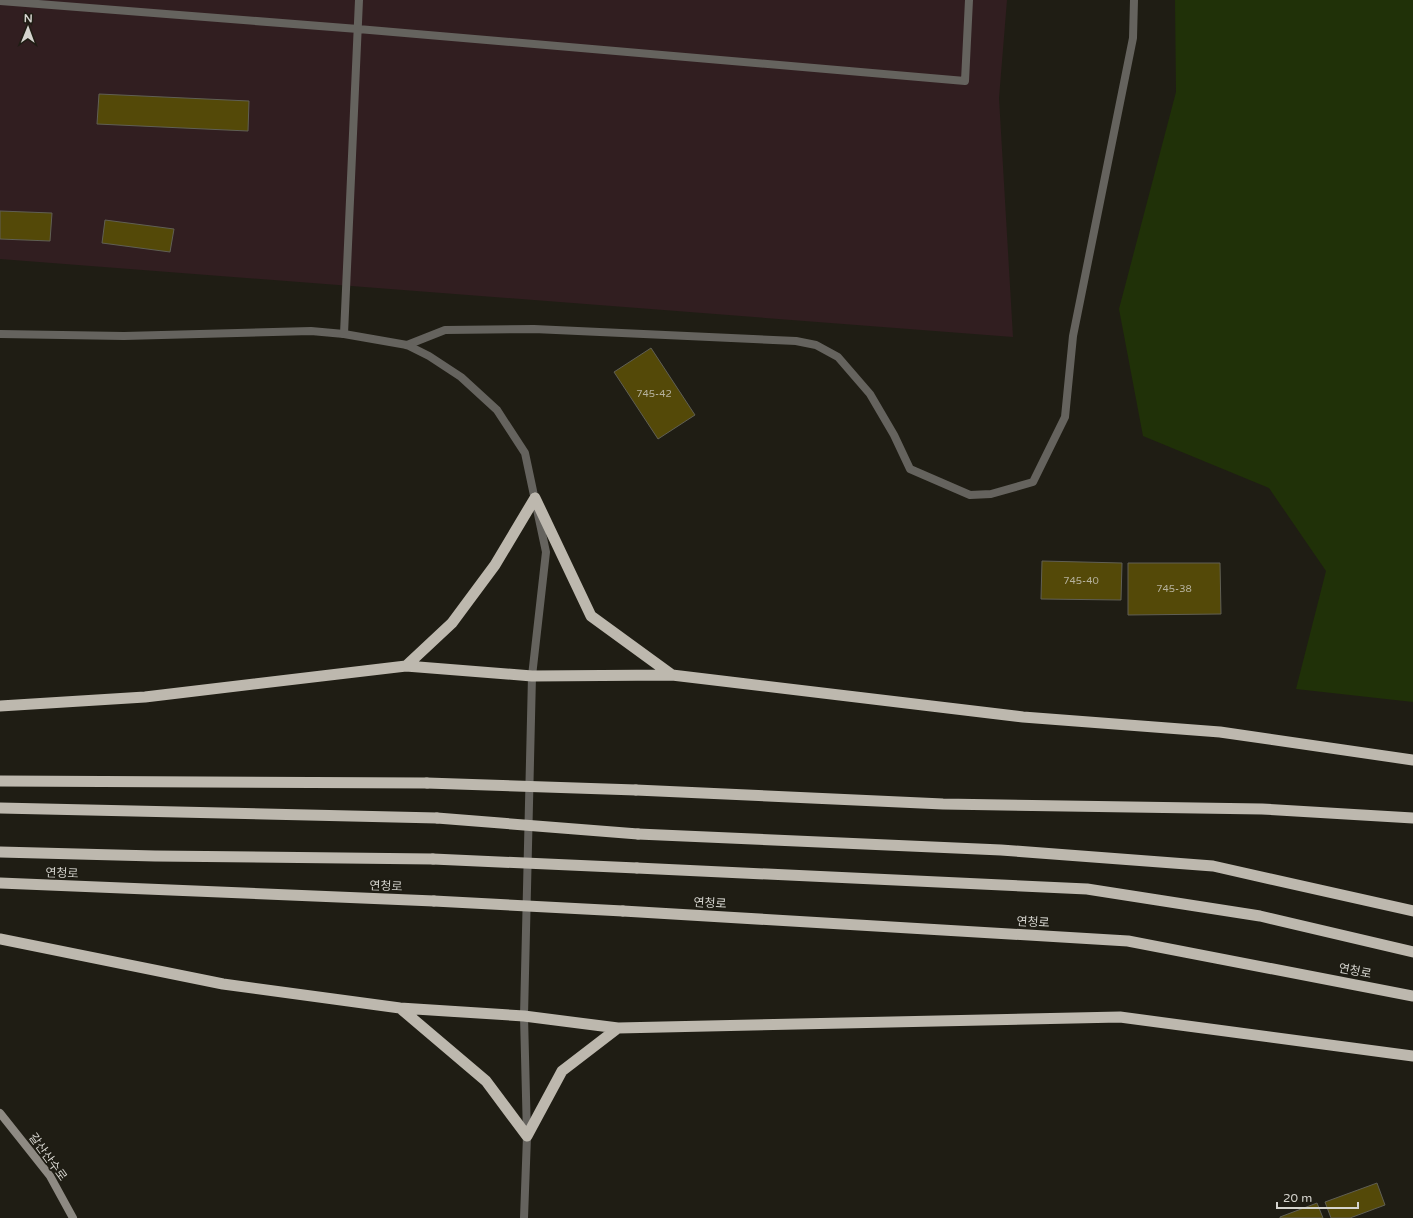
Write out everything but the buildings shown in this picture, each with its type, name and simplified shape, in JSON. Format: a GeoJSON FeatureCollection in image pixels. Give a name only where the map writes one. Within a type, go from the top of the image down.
{"type":"FeatureCollection","features":[{"type":"Feature","properties":{"kind":"highway"},"geometry":{"type":"LineString","coordinates":[[406,666],[452,624],[495,565],[535,498]]}},
{"type":"Feature","properties":{"kind":"highway"},"geometry":{"type":"LineString","coordinates":[[535,498],[591,616],[672,675]]}},
{"type":"Feature","properties":{"kind":"highway"},"geometry":{"type":"LineString","coordinates":[[0,706],[144,697],[406,666],[532,676],[672,675],[1023,717],[1220,732],[1413,760]]}},
{"type":"Feature","properties":{"kind":"highway"},"geometry":{"type":"LineString","coordinates":[[0,781],[426,783],[636,790],[943,804],[1262,808],[1413,818]]}},
{"type":"Feature","properties":{"kind":"highway"},"geometry":{"type":"LineString","coordinates":[[0,808],[437,818],[638,834],[1001,850],[1213,866],[1413,911]]}},
{"type":"Feature","properties":{"kind":"highway"},"geometry":{"type":"LineString","coordinates":[[0,852],[155,856],[433,859],[1087,889],[1260,916],[1413,952]]}},
{"type":"Feature","properties":{"kind":"highway","name":"연청로"},"geometry":{"type":"LineString","coordinates":[[0,883],[434,901],[1128,941],[1413,996]]}},
{"type":"Feature","properties":{"kind":"highway"},"geometry":{"type":"LineString","coordinates":[[0,939],[223,984],[400,1008],[524,1016],[618,1028],[1120,1017],[1413,1056]]}},
{"type":"Feature","properties":{"kind":"highway"},"geometry":{"type":"LineString","coordinates":[[400,1008],[486,1081],[527,1136],[562,1071],[618,1028]]}},
{"type":"Feature","properties":{"kind":"main road","name":"갈산산수로"},"geometry":{"type":"LineString","coordinates":[[0,1113],[50,1176],[73,1218]]}},
{"type":"Feature","properties":{"kind":"street"},"geometry":{"type":"LineString","coordinates":[[344,334],[360,0]]}},
{"type":"Feature","properties":{"kind":"street"},"geometry":{"type":"LineString","coordinates":[[0,1],[358,29],[965,81],[968,0]]}},
{"type":"Feature","properties":{"kind":"street"},"geometry":{"type":"LineString","coordinates":[[407,345],[445,330],[534,329],[796,341],[816,345],[838,357],[870,394],[894,435],[910,469],[970,495],[991,494],[1032,482],[1065,417],[1073,336],[1133,38],[1134,0]]}},
{"type":"Feature","properties":{"kind":"street"},"geometry":{"type":"LineString","coordinates":[[0,334],[124,336],[311,331],[344,334],[407,345],[429,356],[461,376],[497,410],[525,453],[546,552],[532,676],[524,1016],[527,1136],[524,1218]]}},
{"type":"Feature","properties":{"kind":"shaded area"},"geometry":{"type":"Polygon","coordinates":[[[0,0],[1007,0],[999,98],[1013,337],[0,259],[0,0]]]}},
{"type":"Feature","properties":{"kind":"green space"},"geometry":{"type":"Polygon","coordinates":[[[1175,0],[1413,0],[1413,702],[1296,689],[1326,571],[1269,488],[1143,436],[1119,309],[1176,92],[1175,0]]]}}]}
